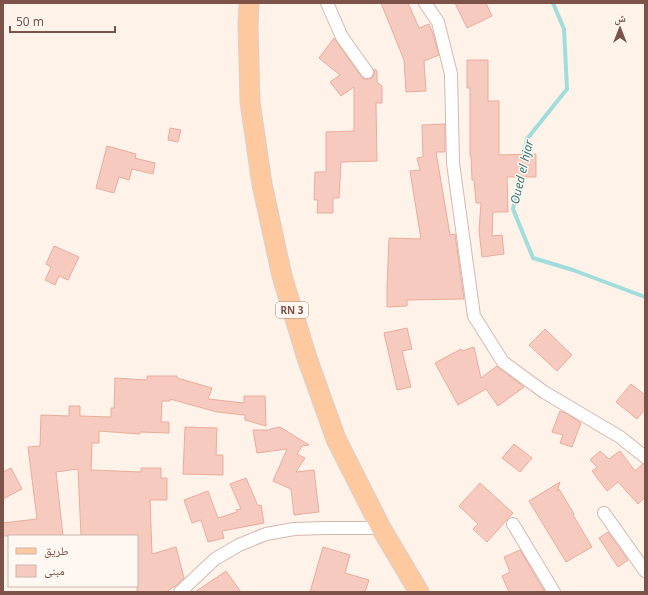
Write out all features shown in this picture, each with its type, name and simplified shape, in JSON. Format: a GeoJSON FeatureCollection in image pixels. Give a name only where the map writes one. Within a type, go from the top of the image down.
{"type":"FeatureCollection","features":[{"type":"Feature","properties":{"kind":"main road","name":"RN 3"},"geometry":{"type":"LineString","coordinates":[[249,3],[248,24],[250,102],[262,184],[282,276],[307,358],[336,439],[381,528],[419,592]]}},
{"type":"Feature","properties":{"kind":"street"},"geometry":{"type":"LineString","coordinates":[[327,3],[342,37],[367,72]]}},
{"type":"Feature","properties":{"kind":"street"},"geometry":{"type":"LineString","coordinates":[[425,3],[438,22],[451,74],[453,163],[474,316],[503,362],[544,392],[620,436],[645,457]]}},
{"type":"Feature","properties":{"kind":"street"},"geometry":{"type":"LineString","coordinates":[[604,512],[645,571]]}},
{"type":"Feature","properties":{"kind":"street"},"geometry":{"type":"LineString","coordinates":[[513,524],[554,592]]}},
{"type":"Feature","properties":{"kind":"street"},"geometry":{"type":"LineString","coordinates":[[180,592],[215,559],[240,545],[266,534],[294,529],[381,528]]}},
{"type":"Feature","properties":{"kind":"building"},"geometry":{"type":"Polygon","coordinates":[[[381,3],[408,3],[419,28],[429,24],[439,55],[424,61],[426,91],[406,92],[404,60],[381,3]]]}},
{"type":"Feature","properties":{"kind":"building"},"geometry":{"type":"Polygon","coordinates":[[[455,3],[486,3],[492,16],[467,28],[455,3]]]}},
{"type":"Feature","properties":{"kind":"building"},"geometry":{"type":"Polygon","coordinates":[[[334,38],[364,79],[372,78],[374,75],[374,69],[377,71],[377,82],[382,86],[382,103],[376,103],[377,161],[341,162],[339,198],[333,198],[333,213],[317,213],[318,200],[314,200],[315,172],[326,172],[326,132],[354,131],[354,87],[341,96],[330,82],[340,75],[319,58],[334,38]]]}},
{"type":"Feature","properties":{"kind":"building"},"geometry":{"type":"Polygon","coordinates":[[[467,60],[488,60],[488,101],[499,101],[499,155],[536,154],[536,177],[507,177],[508,212],[493,212],[492,236],[502,235],[504,254],[482,257],[479,231],[481,203],[476,203],[470,156],[470,88],[467,88],[467,60]]]}},
{"type":"Feature","properties":{"kind":"building"},"geometry":{"type":"Polygon","coordinates":[[[445,124],[445,152],[436,152],[450,235],[455,234],[464,299],[407,300],[407,306],[387,307],[389,238],[421,239],[410,171],[420,170],[417,158],[423,157],[422,125],[445,124]]]}},
{"type":"Feature","properties":{"kind":"building"},"geometry":{"type":"Polygon","coordinates":[[[170,128],[181,130],[178,142],[168,140],[170,128]]]}},
{"type":"Feature","properties":{"kind":"building"},"geometry":{"type":"Polygon","coordinates":[[[107,146],[136,154],[135,158],[155,163],[153,174],[132,169],[129,180],[119,177],[114,193],[96,188],[107,146]]]}},
{"type":"Feature","properties":{"kind":"building"},"geometry":{"type":"Polygon","coordinates":[[[54,246],[79,257],[68,280],[59,276],[55,285],[45,280],[51,267],[46,264],[54,246]]]}},
{"type":"Feature","properties":{"kind":"building"},"geometry":{"type":"Polygon","coordinates":[[[407,328],[412,349],[402,351],[411,387],[397,390],[384,333],[407,328]]]}},
{"type":"Feature","properties":{"kind":"building"},"geometry":{"type":"Polygon","coordinates":[[[545,329],[572,355],[557,371],[529,345],[545,329]]]}},
{"type":"Feature","properties":{"kind":"building"},"geometry":{"type":"Polygon","coordinates":[[[474,347],[481,378],[497,366],[524,387],[498,406],[486,389],[458,405],[435,363],[461,349],[462,351],[474,347]]]}},
{"type":"Feature","properties":{"kind":"building"},"geometry":{"type":"Polygon","coordinates":[[[147,376],[177,376],[177,378],[212,388],[208,399],[244,403],[244,396],[265,396],[266,426],[245,420],[245,415],[217,412],[170,399],[170,401],[162,401],[161,422],[169,422],[169,433],[140,432],[140,434],[99,431],[99,443],[92,443],[91,470],[141,472],[141,468],[161,468],[161,478],[167,478],[167,500],[150,500],[152,554],[176,547],[184,578],[177,585],[166,592],[137,592],[138,535],[81,535],[78,469],[56,472],[63,535],[3,536],[3,523],[37,519],[28,447],[40,446],[41,415],[69,416],[69,406],[80,406],[80,416],[111,417],[111,408],[114,408],[115,378],[147,380],[147,376]]]}},
{"type":"Feature","properties":{"kind":"building"},"geometry":{"type":"Polygon","coordinates":[[[631,384],[645,395],[645,409],[637,419],[616,402],[631,384]]]}},
{"type":"Feature","properties":{"kind":"building"},"geometry":{"type":"Polygon","coordinates":[[[560,411],[566,413],[581,423],[572,447],[560,443],[563,435],[552,432],[560,411]]]}},
{"type":"Feature","properties":{"kind":"building"},"geometry":{"type":"Polygon","coordinates":[[[185,427],[217,428],[216,455],[223,455],[223,475],[183,474],[185,427]]]}},
{"type":"Feature","properties":{"kind":"building"},"geometry":{"type":"Polygon","coordinates":[[[280,427],[309,445],[302,446],[297,454],[305,458],[296,472],[314,470],[319,512],[294,515],[291,489],[273,481],[287,449],[257,453],[253,430],[269,430],[280,427]]]}},
{"type":"Feature","properties":{"kind":"building"},"geometry":{"type":"Polygon","coordinates":[[[514,444],[532,458],[520,472],[502,458],[514,444]]]}},
{"type":"Feature","properties":{"kind":"building"},"geometry":{"type":"Polygon","coordinates":[[[600,451],[609,459],[620,451],[635,471],[645,464],[645,497],[638,504],[618,482],[607,491],[592,471],[597,467],[590,460],[600,451]]]}},
{"type":"Feature","properties":{"kind":"building"},"geometry":{"type":"Polygon","coordinates":[[[11,468],[22,489],[3,499],[3,472],[11,468]]]}},
{"type":"Feature","properties":{"kind":"building"},"geometry":{"type":"Polygon","coordinates":[[[246,478],[258,506],[261,505],[264,523],[222,531],[224,538],[208,542],[201,520],[192,523],[184,500],[208,491],[218,518],[237,512],[236,510],[241,509],[230,484],[246,478]]]}},
{"type":"Feature","properties":{"kind":"building"},"geometry":{"type":"Polygon","coordinates":[[[560,482],[557,491],[559,489],[592,547],[566,562],[529,501],[560,482]]]}},
{"type":"Feature","properties":{"kind":"building"},"geometry":{"type":"Polygon","coordinates":[[[480,483],[513,513],[487,542],[473,529],[478,524],[459,506],[480,483]]]}},
{"type":"Feature","properties":{"kind":"building"},"geometry":{"type":"Polygon","coordinates":[[[608,532],[628,560],[618,567],[599,538],[608,532]]]}},
{"type":"Feature","properties":{"kind":"building"},"geometry":{"type":"Polygon","coordinates":[[[323,547],[350,555],[345,573],[369,580],[365,592],[310,592],[323,547]]]}},
{"type":"Feature","properties":{"kind":"building"},"geometry":{"type":"Polygon","coordinates":[[[520,550],[545,592],[509,592],[502,576],[510,572],[504,557],[520,550]]]}},
{"type":"Feature","properties":{"kind":"building"},"geometry":{"type":"Polygon","coordinates":[[[226,571],[241,592],[195,592],[226,571]]]}},
{"type":"Feature","properties":{"kind":"waterway","name":"Oued el hjar"},"geometry":{"type":"LineString","coordinates":[[523,159],[527,139],[567,89],[564,29],[553,3]]}},
{"type":"Feature","properties":{"kind":"waterway","name":"Oued el hjar"},"geometry":{"type":"LineString","coordinates":[[521,172],[513,209],[533,258],[573,270],[645,297]]}}]}
